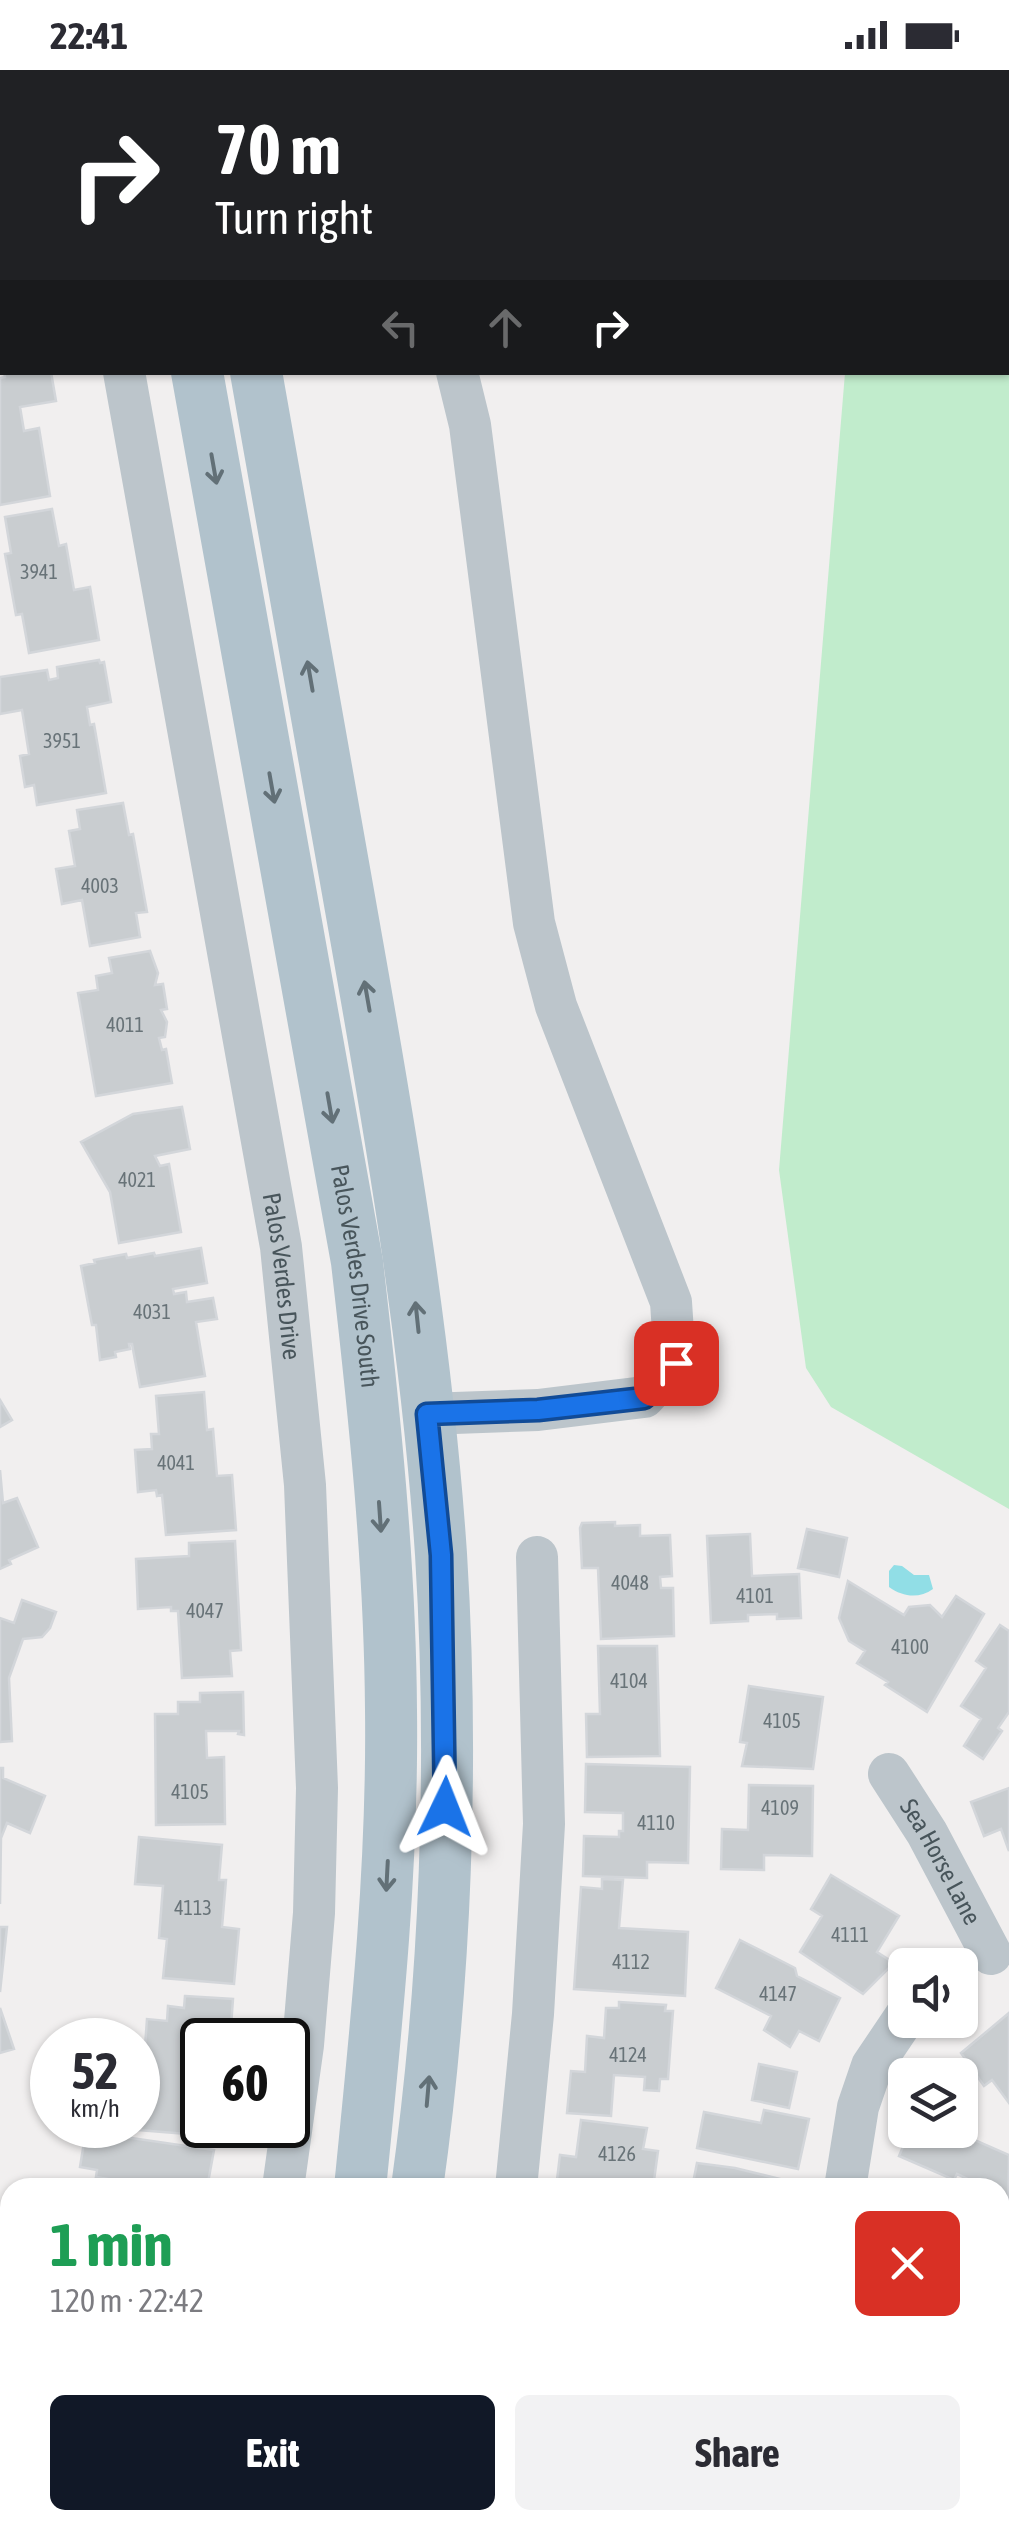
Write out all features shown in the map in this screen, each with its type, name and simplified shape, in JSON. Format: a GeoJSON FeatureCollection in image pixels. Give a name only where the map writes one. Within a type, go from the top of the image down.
{"type":"FeatureCollection","features":[{"type":"Feature","properties":{"kind":"main road","name":"Palos Verdes Drive South"},"geometry":{"type":"LineString","coordinates":[[199,375],[357,1262],[373,1420],[392,1708],[383,1965],[361,2178]]}},
{"type":"Feature","properties":{"kind":"main road"},"geometry":{"type":"LineString","coordinates":[[257,375],[412,1263],[441,1555],[447,1773],[437,1978],[418,2178]]}},
{"type":"Feature","properties":{"kind":"main road"},"geometry":{"type":"LineString","coordinates":[[373,1420],[427,1414]]}},
{"type":"Feature","properties":{"kind":"street","name":"Palos Verdes Drive"},"geometry":{"type":"LineString","coordinates":[[125,375],[281,1247],[305,1485],[316,1788],[314,1912],[303,2044],[284,2178]]}},
{"type":"Feature","properties":{"kind":"street"},"geometry":{"type":"LineString","coordinates":[[427,1414],[538,1410],[644,1398],[676,1363],[671,1302],[556,1006],[534,923],[470,424],[458,375]]}},
{"type":"Feature","properties":{"kind":"street"},"geometry":{"type":"LineString","coordinates":[[517,2178],[544,1824],[537,1557]]}},
{"type":"Feature","properties":{"kind":"street","name":"Sea Horse Lane"},"geometry":{"type":"LineString","coordinates":[[889,1774],[927,1833],[987,1957]]}},
{"type":"Feature","properties":{"kind":"street"},"geometry":{"type":"LineString","coordinates":[[847,2178],[858,2107],[872,2066],[891,2038]]}},
{"type":"Feature","properties":{"kind":"green space"},"geometry":{"type":"Polygon","coordinates":[[[845,375],[1009,375],[1009,1509],[831,1407],[806,1368],[779,1170],[845,375]]]}},
{"type":"Feature","properties":{"kind":"water"},"geometry":{"type":"Polygon","coordinates":[[[894,1565],[914,1575],[929,1575],[933,1589],[905,1595],[889,1587],[889,1571],[894,1565]]]}},
{"type":"Feature","properties":{"kind":"building"},"geometry":{"type":"Polygon","coordinates":[[[52,375],[56,401],[20,407],[24,431],[39,428],[50,496],[0,505],[0,378],[52,375]]]}},
{"type":"Feature","properties":{"kind":"building"},"geometry":{"type":"Polygon","coordinates":[[[52,509],[59,546],[66,544],[74,590],[90,587],[99,640],[29,653],[22,614],[16,615],[5,554],[11,553],[5,517],[52,509]]]}},
{"type":"Feature","properties":{"kind":"building"},"geometry":{"type":"Polygon","coordinates":[[[104,662],[111,702],[87,707],[90,725],[94,724],[106,793],[37,805],[34,785],[25,787],[20,756],[29,754],[22,710],[0,714],[0,677],[47,670],[49,680],[58,678],[57,667],[104,662]]]}},
{"type":"Feature","properties":{"kind":"building"},"geometry":{"type":"Polygon","coordinates":[[[123,803],[129,835],[133,834],[147,912],[136,913],[140,937],[90,946],[82,900],[62,904],[56,869],[75,866],[69,831],[80,829],[77,810],[123,803]]]}},
{"type":"Feature","properties":{"kind":"building"},"geometry":{"type":"Polygon","coordinates":[[[150,951],[158,973],[155,985],[163,984],[167,1009],[161,1010],[167,1022],[165,1037],[159,1038],[162,1050],[166,1049],[172,1083],[96,1096],[78,993],[98,990],[96,976],[112,973],[109,958],[150,951]]]}},
{"type":"Feature","properties":{"kind":"building"},"geometry":{"type":"Polygon","coordinates":[[[182,1107],[190,1149],[155,1156],[160,1166],[169,1164],[181,1232],[119,1243],[110,1192],[81,1142],[133,1114],[182,1107]]]}},
{"type":"Feature","properties":{"kind":"building"},"geometry":{"type":"Polygon","coordinates":[[[201,1248],[207,1283],[173,1289],[174,1294],[186,1292],[187,1302],[213,1298],[217,1319],[196,1322],[205,1376],[140,1387],[132,1344],[130,1349],[115,1352],[116,1357],[100,1360],[96,1325],[92,1325],[81,1266],[126,1254],[127,1258],[154,1253],[155,1256],[201,1248]]]}},
{"type":"Feature","properties":{"kind":"building"},"geometry":{"type":"Polygon","coordinates":[[[204,1392],[207,1430],[213,1429],[217,1476],[232,1475],[236,1530],[166,1535],[162,1495],[157,1496],[156,1490],[138,1492],[135,1450],[152,1449],[151,1434],[159,1434],[156,1396],[204,1392]]]}},
{"type":"Feature","properties":{"kind":"building"},"geometry":{"type":"Polygon","coordinates":[[[0,1400],[12,1420],[0,1427],[0,1400]]]}},
{"type":"Feature","properties":{"kind":"building"},"geometry":{"type":"Polygon","coordinates":[[[0,1470],[3,1503],[17,1498],[38,1547],[9,1560],[11,1564],[0,1569],[0,1470]]]}},
{"type":"Feature","properties":{"kind":"building"},"geometry":{"type":"Polygon","coordinates":[[[615,1522],[615,1526],[640,1525],[640,1536],[670,1535],[672,1576],[660,1577],[661,1588],[673,1588],[674,1636],[601,1639],[598,1568],[582,1568],[580,1528],[582,1523],[615,1522]]]}},
{"type":"Feature","properties":{"kind":"building"},"geometry":{"type":"Polygon","coordinates":[[[807,1529],[847,1538],[839,1577],[798,1568],[807,1529]]]}},
{"type":"Feature","properties":{"kind":"building"},"geometry":{"type":"Polygon","coordinates":[[[750,1534],[752,1576],[799,1574],[801,1618],[748,1615],[748,1621],[711,1623],[707,1536],[750,1534]]]}},
{"type":"Feature","properties":{"kind":"building"},"geometry":{"type":"Polygon","coordinates":[[[235,1541],[241,1650],[230,1651],[232,1676],[182,1678],[178,1611],[171,1611],[171,1607],[138,1609],[136,1559],[189,1556],[189,1543],[235,1541]]]}},
{"type":"Feature","properties":{"kind":"building"},"geometry":{"type":"Polygon","coordinates":[[[848,1581],[904,1615],[909,1607],[930,1605],[942,1617],[956,1596],[984,1614],[927,1712],[857,1663],[865,1651],[849,1641],[839,1618],[848,1581]]]}},
{"type":"Feature","properties":{"kind":"building"},"geometry":{"type":"Polygon","coordinates":[[[22,1600],[56,1612],[42,1637],[23,1639],[9,1678],[12,1741],[0,1742],[0,1618],[14,1623],[22,1600]]]}},
{"type":"Feature","properties":{"kind":"building"},"geometry":{"type":"Polygon","coordinates":[[[1000,1625],[1009,1631],[1009,1712],[998,1728],[1002,1731],[983,1759],[964,1746],[981,1719],[961,1706],[986,1668],[976,1661],[1000,1625]]]}},
{"type":"Feature","properties":{"kind":"building"},"geometry":{"type":"Polygon","coordinates":[[[598,1646],[657,1646],[660,1756],[587,1757],[586,1714],[600,1714],[598,1646]]]}},
{"type":"Feature","properties":{"kind":"building"},"geometry":{"type":"Polygon","coordinates":[[[749,1686],[823,1697],[813,1769],[742,1766],[747,1743],[740,1742],[749,1686]]]}},
{"type":"Feature","properties":{"kind":"building"},"geometry":{"type":"Polygon","coordinates":[[[243,1692],[244,1735],[239,1731],[206,1731],[207,1758],[224,1757],[225,1824],[156,1825],[155,1714],[178,1714],[178,1702],[200,1702],[200,1693],[243,1692]]]}},
{"type":"Feature","properties":{"kind":"building"},"geometry":{"type":"Polygon","coordinates":[[[586,1764],[690,1767],[688,1863],[647,1862],[647,1878],[583,1876],[584,1836],[619,1837],[619,1831],[623,1831],[623,1813],[585,1812],[586,1764]]]}},
{"type":"Feature","properties":{"kind":"building"},"geometry":{"type":"Polygon","coordinates":[[[0,1768],[3,1778],[45,1796],[30,1833],[7,1823],[1,1838],[0,1904],[0,1768]]]}},
{"type":"Feature","properties":{"kind":"building"},"geometry":{"type":"Polygon","coordinates":[[[749,1785],[813,1786],[812,1856],[764,1855],[764,1870],[721,1869],[722,1829],[748,1830],[749,1785]]]}},
{"type":"Feature","properties":{"kind":"building"},"geometry":{"type":"Polygon","coordinates":[[[1009,1788],[1009,1851],[1001,1829],[984,1836],[971,1802],[1009,1788]]]}},
{"type":"Feature","properties":{"kind":"building"},"geometry":{"type":"Polygon","coordinates":[[[139,1837],[222,1845],[219,1880],[226,1880],[222,1927],[239,1929],[234,1984],[163,1978],[167,1939],[159,1938],[163,1886],[135,1884],[139,1837]]]}},
{"type":"Feature","properties":{"kind":"building"},"geometry":{"type":"Polygon","coordinates":[[[831,1875],[899,1916],[877,1952],[888,1959],[888,1969],[863,1994],[800,1952],[822,1916],[811,1909],[831,1875]]]}},
{"type":"Feature","properties":{"kind":"building"},"geometry":{"type":"Polygon","coordinates":[[[602,1879],[623,1880],[619,1928],[688,1932],[685,1996],[574,1989],[581,1887],[602,1889],[602,1879]]]}},
{"type":"Feature","properties":{"kind":"building"},"geometry":{"type":"Polygon","coordinates":[[[0,1927],[7,1927],[0,1992],[0,1927]]]}},
{"type":"Feature","properties":{"kind":"building"},"geometry":{"type":"Polygon","coordinates":[[[740,1940],[795,1968],[797,1976],[840,1998],[819,2041],[799,2031],[790,2047],[764,2030],[771,2016],[716,1988],[740,1940]]]}},
{"type":"Feature","properties":{"kind":"building"},"geometry":{"type":"Polygon","coordinates":[[[185,1996],[233,1999],[232,2018],[180,2018],[180,2133],[160,2132],[160,2020],[167,2021],[168,2006],[184,2008],[185,1996]]]}},
{"type":"Feature","properties":{"kind":"building"},"geometry":{"type":"Polygon","coordinates":[[[619,2002],[666,2005],[665,2011],[673,2011],[668,2079],[660,2079],[659,2091],[644,2090],[645,2077],[614,2075],[611,2116],[567,2113],[571,2071],[585,2072],[587,2036],[604,2038],[606,2008],[619,2008],[619,2002]]]}},
{"type":"Feature","properties":{"kind":"building"},"geometry":{"type":"Polygon","coordinates":[[[0,2008],[14,2049],[0,2053],[0,2008]]]}},
{"type":"Feature","properties":{"kind":"building"},"geometry":{"type":"Polygon","coordinates":[[[1009,2013],[1009,2103],[992,2080],[984,2086],[978,2077],[978,2058],[964,2058],[961,2053],[1009,2013]]]}},
{"type":"Feature","properties":{"kind":"building"},"geometry":{"type":"Polygon","coordinates":[[[759,2064],[797,2072],[789,2108],[752,2100],[759,2064]]]}},
{"type":"Feature","properties":{"kind":"building"},"geometry":{"type":"Polygon","coordinates":[[[764,2110],[809,2119],[798,2169],[697,2148],[704,2112],[761,2123],[764,2110]]]}},
{"type":"Feature","properties":{"kind":"building"},"geometry":{"type":"Polygon","coordinates":[[[581,2120],[647,2128],[643,2149],[658,2151],[654,2178],[557,2178],[560,2155],[576,2157],[581,2120]]]}},
{"type":"Feature","properties":{"kind":"building"},"geometry":{"type":"Polygon","coordinates":[[[978,2141],[1009,2155],[1009,2178],[966,2178],[957,2174],[949,2178],[899,2156],[902,2148],[978,2148],[978,2141]]]}},
{"type":"Feature","properties":{"kind":"building"},"geometry":{"type":"Polygon","coordinates":[[[160,2142],[214,2150],[209,2178],[102,2178],[96,2177],[97,2170],[80,2167],[83,2148],[160,2148],[160,2142]]]}},
{"type":"Feature","properties":{"kind":"building"},"geometry":{"type":"Polygon","coordinates":[[[697,2163],[776,2178],[694,2178],[697,2163]]]}},
{"type":"Feature","properties":{"kind":"route"},"geometry":{"type":"LineString","coordinates":[[445,1807],[441,1555],[427,1414],[538,1410],[644,1398],[676,1363]]}}]}
